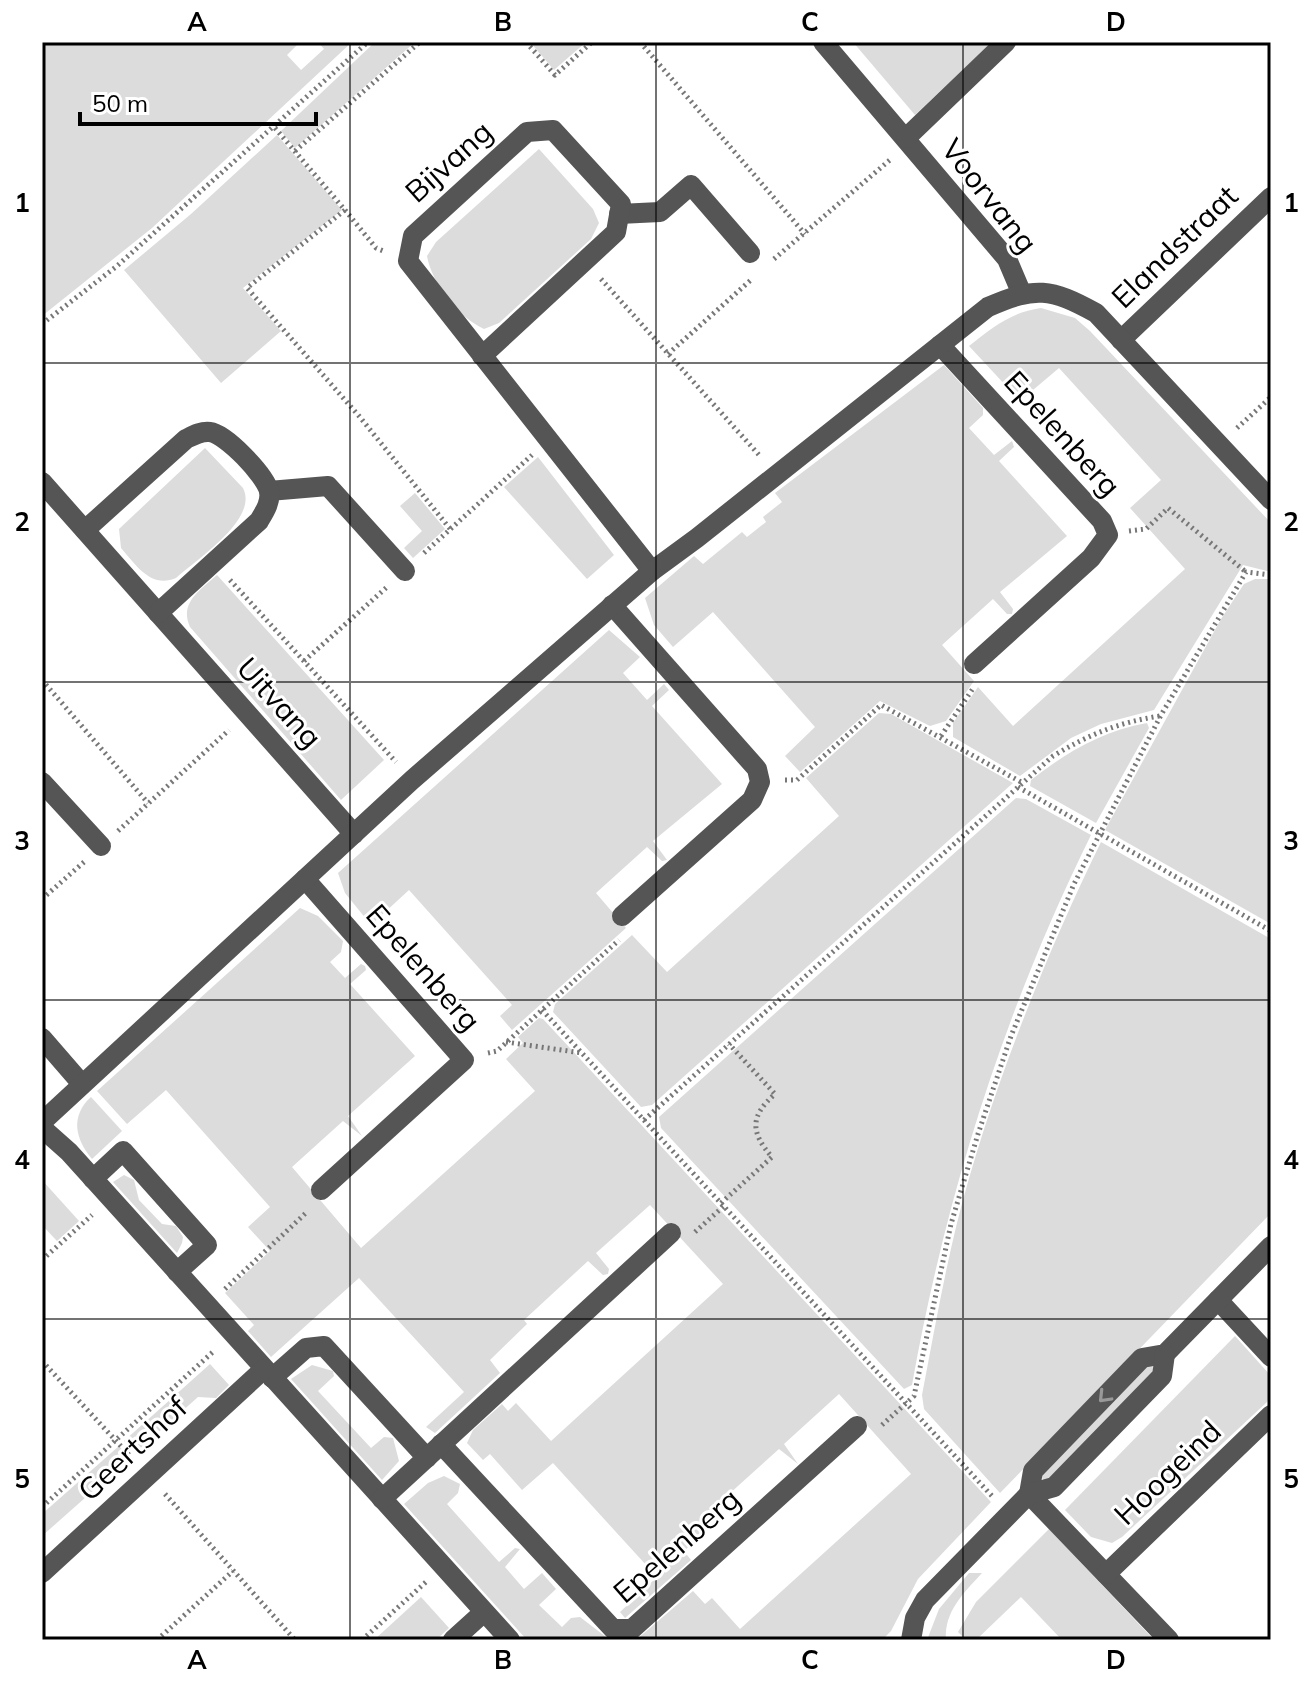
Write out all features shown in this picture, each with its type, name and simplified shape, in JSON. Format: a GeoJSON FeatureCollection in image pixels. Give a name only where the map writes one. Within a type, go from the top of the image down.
{"type":"FeatureCollection","features":[{"type":"Feature","properties":{"kind":"street","name":"Voorvang"},"geometry":{"type":"LineString","coordinates":[[823,42],[1007,259],[1021,292]]}},
{"type":"Feature","properties":{"kind":"street","name":"Voorvang"},"geometry":{"type":"LineString","coordinates":[[908,140],[1006,42]]}},
{"type":"Feature","properties":{"kind":"street","name":"Bijvang"},"geometry":{"type":"LineString","coordinates":[[408,261],[413,236],[527,132],[553,130],[621,204],[619,214]]}},
{"type":"Feature","properties":{"kind":"street"},"geometry":{"type":"LineString","coordinates":[[482,356],[616,232],[619,214],[660,212],[691,185],[750,253]]}},
{"type":"Feature","properties":{"kind":"street","name":"Elandstraat"},"geometry":{"type":"LineString","coordinates":[[1121,340],[1271,197]]}},
{"type":"Feature","properties":{"kind":"street"},"geometry":{"type":"LineString","coordinates":[[408,261],[652,571]]}},
{"type":"Feature","properties":{"kind":"street"},"geometry":{"type":"LineString","coordinates":[[42,1122],[412,780],[612,605],[988,307],[1021,292],[1061,294],[1096,313],[1271,500]]}},
{"type":"Feature","properties":{"kind":"street","name":"Epelenberg"},"geometry":{"type":"LineString","coordinates":[[940,345],[1102,521],[1108,535],[1091,558],[974,664]]}},
{"type":"Feature","properties":{"kind":"street"},"geometry":{"type":"LineString","coordinates":[[85,530],[186,439],[199,433],[213,432],[227,439],[262,477],[269,491],[268,507],[259,521],[158,613]]}},
{"type":"Feature","properties":{"kind":"street","name":"Uitvang"},"geometry":{"type":"LineString","coordinates":[[42,482],[354,834]]}},
{"type":"Feature","properties":{"kind":"street"},"geometry":{"type":"LineString","coordinates":[[269,491],[328,486],[405,571]]}},
{"type":"Feature","properties":{"kind":"street"},"geometry":{"type":"LineString","coordinates":[[612,605],[757,769],[760,782],[752,800],[622,916]]}},
{"type":"Feature","properties":{"kind":"street"},"geometry":{"type":"LineString","coordinates":[[42,782],[101,846]]}},
{"type":"Feature","properties":{"kind":"street","name":"Epelenberg"},"geometry":{"type":"LineString","coordinates":[[305,879],[464,1060],[321,1190]]}},
{"type":"Feature","properties":{"kind":"street"},"geometry":{"type":"LineString","coordinates":[[42,1038],[81,1083]]}},
{"type":"Feature","properties":{"kind":"street"},"geometry":{"type":"LineString","coordinates":[[42,1128],[93,1179],[510,1640]]}},
{"type":"Feature","properties":{"kind":"street"},"geometry":{"type":"LineString","coordinates":[[93,1179],[123,1151],[207,1245],[177,1272]]}},
{"type":"Feature","properties":{"kind":"street"},"geometry":{"type":"LineString","coordinates":[[382,1499],[671,1233]]}},
{"type":"Feature","properties":{"kind":"street"},"geometry":{"type":"LineString","coordinates":[[911,1640],[915,1618],[925,1600],[1029,1494],[1033,1471],[1142,1358],[1165,1354],[1271,1246]]}},
{"type":"Feature","properties":{"kind":"street"},"geometry":{"type":"LineString","coordinates":[[1218,1300],[1271,1357]]}},
{"type":"Feature","properties":{"kind":"street","name":"Epelenberg"},"geometry":{"type":"LineString","coordinates":[[268,1373],[306,1348],[324,1346],[613,1629],[632,1629],[857,1426]]}},
{"type":"Feature","properties":{"kind":"street","name":"Geertshof"},"geometry":{"type":"LineString","coordinates":[[42,1573],[148,1475],[268,1373]]}},
{"type":"Feature","properties":{"kind":"street","name":"Hoogeind"},"geometry":{"type":"LineString","coordinates":[[1106,1574],[1271,1415]]}},
{"type":"Feature","properties":{"kind":"street"},"geometry":{"type":"LineString","coordinates":[[1029,1494],[1169,1640]]}},
{"type":"Feature","properties":{"kind":"street"},"geometry":{"type":"LineString","coordinates":[[453,1640],[484,1612]]}},
{"type":"Feature","properties":{"kind":"path"},"geometry":{"type":"LineString","coordinates":[[42,324],[117,266],[368,42]]}},
{"type":"Feature","properties":{"kind":"path"},"geometry":{"type":"LineString","coordinates":[[295,151],[420,42]]}},
{"type":"Feature","properties":{"kind":"path"},"geometry":{"type":"LineString","coordinates":[[526,42],[555,75],[592,42]]}},
{"type":"Feature","properties":{"kind":"path"},"geometry":{"type":"LineString","coordinates":[[640,42],[805,234]]}},
{"type":"Feature","properties":{"kind":"path"},"geometry":{"type":"LineString","coordinates":[[275,128],[376,248],[408,261]]}},
{"type":"Feature","properties":{"kind":"path"},"geometry":{"type":"LineString","coordinates":[[668,354],[908,140]]}},
{"type":"Feature","properties":{"kind":"path"},"geometry":{"type":"LineString","coordinates":[[345,210],[247,288],[359,416],[451,530]]}},
{"type":"Feature","properties":{"kind":"path"},"geometry":{"type":"LineString","coordinates":[[585,260],[777,475]]}},
{"type":"Feature","properties":{"kind":"path"},"geometry":{"type":"LineString","coordinates":[[1219,445],[1271,397]]}},
{"type":"Feature","properties":{"kind":"path"},"geometry":{"type":"LineString","coordinates":[[1108,535],[1146,529],[1168,508],[1246,572],[1271,575]]}},
{"type":"Feature","properties":{"kind":"path"},"geometry":{"type":"LineString","coordinates":[[214,562],[412,780]]}},
{"type":"Feature","properties":{"kind":"path"},"geometry":{"type":"LineString","coordinates":[[906,1403],[914,1396],[951,1224],[1002,1064],[1074,884],[1161,715],[1246,572]]}},
{"type":"Feature","properties":{"kind":"path"},"geometry":{"type":"LineString","coordinates":[[941,736],[978,682],[974,664]]}},
{"type":"Feature","properties":{"kind":"path"},"geometry":{"type":"LineString","coordinates":[[42,680],[148,803]]}},
{"type":"Feature","properties":{"kind":"path"},"geometry":{"type":"LineString","coordinates":[[760,782],[797,780],[881,705],[941,736],[1099,833],[1271,931]]}},
{"type":"Feature","properties":{"kind":"path"},"geometry":{"type":"LineString","coordinates":[[42,899],[248,714]]}},
{"type":"Feature","properties":{"kind":"path"},"geometry":{"type":"LineString","coordinates":[[644,1120],[1053,756],[1089,734],[1122,722],[1161,715]]}},
{"type":"Feature","properties":{"kind":"path"},"geometry":{"type":"LineString","coordinates":[[464,1060],[497,1051],[630,931],[622,916]]}},
{"type":"Feature","properties":{"kind":"path"},"geometry":{"type":"LineString","coordinates":[[542,1010],[1009,1515]]}},
{"type":"Feature","properties":{"kind":"path"},"geometry":{"type":"LineString","coordinates":[[506,1042],[583,1053]]}},
{"type":"Feature","properties":{"kind":"path"},"geometry":{"type":"LineString","coordinates":[[721,1203],[772,1157],[760,1144],[753,1123],[761,1106],[775,1094],[729,1044]]}},
{"type":"Feature","properties":{"kind":"path"},"geometry":{"type":"LineString","coordinates":[[220,1294],[307,1212],[328,1205],[321,1190]]}},
{"type":"Feature","properties":{"kind":"path"},"geometry":{"type":"LineString","coordinates":[[42,1260],[110,1198]]}},
{"type":"Feature","properties":{"kind":"path"},"geometry":{"type":"LineString","coordinates":[[42,1507],[232,1334]]}},
{"type":"Feature","properties":{"kind":"path"},"geometry":{"type":"LineString","coordinates":[[42,1361],[116,1441]]}},
{"type":"Feature","properties":{"kind":"path"},"geometry":{"type":"LineString","coordinates":[[148,1475],[295,1640]]}},
{"type":"Feature","properties":{"kind":"path"},"geometry":{"type":"LineString","coordinates":[[362,1640],[443,1566]]}},
{"type":"Feature","properties":{"kind":"path"},"geometry":{"type":"LineString","coordinates":[[157,1640],[233,1571]]}},
{"type":"Feature","properties":{"kind":"shaded area"},"geometry":{"type":"Polygon","coordinates":[[[42,42],[300,42],[287,55],[301,70],[324,49],[318,42],[352,42],[152,228],[42,316],[42,42]]]}},
{"type":"Feature","properties":{"kind":"shaded area"},"geometry":{"type":"Polygon","coordinates":[[[375,42],[415,42],[295,148],[281,131],[375,42]]]}},
{"type":"Feature","properties":{"kind":"shaded area"},"geometry":{"type":"Polygon","coordinates":[[[530,42],[586,42],[554,70],[530,42]]]}},
{"type":"Feature","properties":{"kind":"shaded area"},"geometry":{"type":"Polygon","coordinates":[[[853,42],[992,42],[915,115],[853,42]]]}},
{"type":"Feature","properties":{"kind":"shaded area"},"geometry":{"type":"Polygon","coordinates":[[[277,135],[342,210],[243,288],[281,331],[221,383],[124,270],[277,135]]]}},
{"type":"Feature","properties":{"kind":"shaded area"},"geometry":{"type":"Polygon","coordinates":[[[539,149],[593,209],[599,223],[591,239],[499,323],[484,329],[456,308],[440,288],[427,256],[436,242],[539,149]]]}},
{"type":"Feature","properties":{"kind":"shaded area"},"geometry":{"type":"Polygon","coordinates":[[[1041,308],[1075,318],[1090,331],[1271,523],[1271,572],[1243,565],[1154,710],[1101,724],[1071,738],[1020,776],[953,737],[953,723],[978,687],[1013,726],[1185,569],[1130,508],[1161,480],[1059,368],[1020,401],[969,346],[1011,317],[1041,308]]]}},
{"type":"Feature","properties":{"kind":"shaded area"},"geometry":{"type":"Polygon","coordinates":[[[944,365],[983,408],[983,415],[969,428],[994,455],[1012,441],[1014,447],[999,461],[1067,536],[1000,592],[1013,609],[1012,614],[1007,614],[993,599],[942,645],[974,681],[946,721],[930,726],[880,701],[800,772],[785,756],[815,727],[713,612],[673,647],[654,625],[645,598],[694,556],[703,564],[742,532],[747,537],[766,522],[763,517],[782,502],[775,493],[944,365]]]}},
{"type":"Feature","properties":{"kind":"shaded area"},"geometry":{"type":"Polygon","coordinates":[[[205,448],[243,488],[246,500],[242,512],[223,538],[176,578],[167,581],[152,578],[138,568],[121,548],[119,529],[205,448]]]}},
{"type":"Feature","properties":{"kind":"shaded area"},"geometry":{"type":"Polygon","coordinates":[[[538,457],[614,555],[587,579],[504,487],[538,457]]]}},
{"type":"Feature","properties":{"kind":"shaded area"},"geometry":{"type":"Polygon","coordinates":[[[415,493],[445,529],[413,558],[404,548],[422,531],[400,506],[415,493]]]}},
{"type":"Feature","properties":{"kind":"shaded area"},"geometry":{"type":"Polygon","coordinates":[[[217,575],[384,760],[341,800],[190,627],[187,618],[189,604],[217,575]]]}},
{"type":"Feature","properties":{"kind":"shaded area"},"geometry":{"type":"Polygon","coordinates":[[[1255,579],[1271,579],[1271,924],[1105,830],[1221,619],[1244,584],[1255,579]]]}},
{"type":"Feature","properties":{"kind":"shaded area"},"geometry":{"type":"Polygon","coordinates":[[[609,630],[640,657],[623,673],[647,700],[664,684],[669,690],[652,706],[722,784],[653,841],[667,860],[662,861],[647,847],[596,893],[626,928],[512,1030],[500,1016],[512,1005],[409,890],[371,925],[345,893],[338,873],[609,630]]]}},
{"type":"Feature","properties":{"kind":"shaded area"},"geometry":{"type":"Polygon","coordinates":[[[879,713],[891,714],[1013,783],[652,1105],[641,1107],[553,1012],[555,1004],[632,935],[667,972],[839,816],[806,778],[879,713]]]}},
{"type":"Feature","properties":{"kind":"shaded area"},"geometry":{"type":"Polygon","coordinates":[[[1147,723],[1149,728],[1096,823],[1030,786],[1031,780],[1086,744],[1115,731],[1147,723]]]}},
{"type":"Feature","properties":{"kind":"shaded area"},"geometry":{"type":"Polygon","coordinates":[[[1016,798],[1026,799],[1091,835],[1032,967],[982,1104],[942,1243],[912,1385],[904,1389],[661,1128],[659,1117],[1016,798]]]}},
{"type":"Feature","properties":{"kind":"shaded area"},"geometry":{"type":"Polygon","coordinates":[[[1101,842],[1271,939],[1271,1213],[1000,1493],[924,1409],[922,1395],[952,1244],[985,1127],[1039,980],[1101,842]]]}},
{"type":"Feature","properties":{"kind":"shaded area"},"geometry":{"type":"Polygon","coordinates":[[[300,908],[318,916],[343,941],[341,952],[330,962],[345,978],[361,964],[365,966],[366,970],[350,984],[415,1056],[348,1116],[362,1136],[343,1121],[292,1167],[361,1248],[535,1091],[506,1059],[523,1043],[518,1037],[539,1018],[543,1019],[991,1502],[918,1579],[891,1631],[882,1640],[636,1640],[693,1591],[705,1604],[712,1598],[740,1629],[911,1474],[839,1394],[784,1444],[798,1464],[779,1449],[708,1513],[716,1522],[684,1551],[691,1560],[625,1618],[620,1612],[657,1577],[553,1463],[522,1490],[490,1454],[483,1460],[467,1443],[473,1430],[502,1404],[508,1411],[516,1403],[551,1441],[723,1284],[650,1205],[596,1253],[609,1269],[608,1274],[603,1275],[588,1261],[524,1320],[527,1324],[490,1360],[500,1373],[435,1433],[426,1427],[464,1392],[359,1278],[271,1357],[248,1331],[254,1325],[225,1293],[270,1251],[248,1227],[270,1207],[166,1090],[127,1124],[97,1091],[300,908]]]}},
{"type":"Feature","properties":{"kind":"shaded area"},"geometry":{"type":"Polygon","coordinates":[[[91,1097],[122,1131],[92,1159],[82,1144],[77,1128],[80,1112],[91,1097]]]}},
{"type":"Feature","properties":{"kind":"shaded area"},"geometry":{"type":"Polygon","coordinates":[[[124,1175],[134,1180],[139,1200],[162,1224],[176,1226],[183,1237],[177,1253],[113,1182],[124,1175]]]}},
{"type":"Feature","properties":{"kind":"shaded area"},"geometry":{"type":"Polygon","coordinates":[[[42,1180],[79,1221],[57,1241],[42,1225],[42,1180]]]}},
{"type":"Feature","properties":{"kind":"shaded area"},"geometry":{"type":"Polygon","coordinates":[[[1235,1336],[1271,1376],[1271,1395],[1267,1402],[1122,1537],[1112,1543],[1091,1537],[1065,1510],[1235,1336]]]}},
{"type":"Feature","properties":{"kind":"shaded area"},"geometry":{"type":"Polygon","coordinates":[[[210,1364],[229,1385],[216,1398],[198,1397],[135,1453],[124,1441],[210,1364]]]}},
{"type":"Feature","properties":{"kind":"shaded area"},"geometry":{"type":"Polygon","coordinates":[[[1152,1364],[1154,1373],[1044,1483],[1041,1474],[1146,1365],[1152,1364]]]}},
{"type":"Feature","properties":{"kind":"shaded area"},"geometry":{"type":"Polygon","coordinates":[[[312,1365],[333,1371],[334,1376],[318,1391],[371,1448],[384,1437],[393,1438],[399,1461],[382,1480],[291,1379],[312,1365]]]}},
{"type":"Feature","properties":{"kind":"shaded area"},"geometry":{"type":"Polygon","coordinates":[[[119,1446],[130,1458],[42,1536],[42,1514],[119,1446]]]}},
{"type":"Feature","properties":{"kind":"shaded area"},"geometry":{"type":"Polygon","coordinates":[[[444,1476],[460,1484],[458,1493],[447,1504],[499,1562],[515,1548],[520,1549],[505,1567],[524,1589],[542,1573],[556,1589],[539,1605],[562,1627],[571,1618],[580,1617],[610,1640],[527,1640],[404,1504],[428,1483],[444,1476]]]}},
{"type":"Feature","properties":{"kind":"shaded area"},"geometry":{"type":"Polygon","coordinates":[[[1049,1529],[1154,1640],[1062,1640],[1021,1597],[976,1640],[966,1640],[958,1632],[976,1602],[1049,1529]]]}},
{"type":"Feature","properties":{"kind":"shaded area"},"geometry":{"type":"Polygon","coordinates":[[[969,1573],[982,1573],[952,1611],[946,1640],[927,1640],[939,1609],[969,1573]]]}},
{"type":"Feature","properties":{"kind":"shaded area"},"geometry":{"type":"Polygon","coordinates":[[[421,1597],[449,1628],[436,1640],[374,1640],[421,1597]]]}}]}
